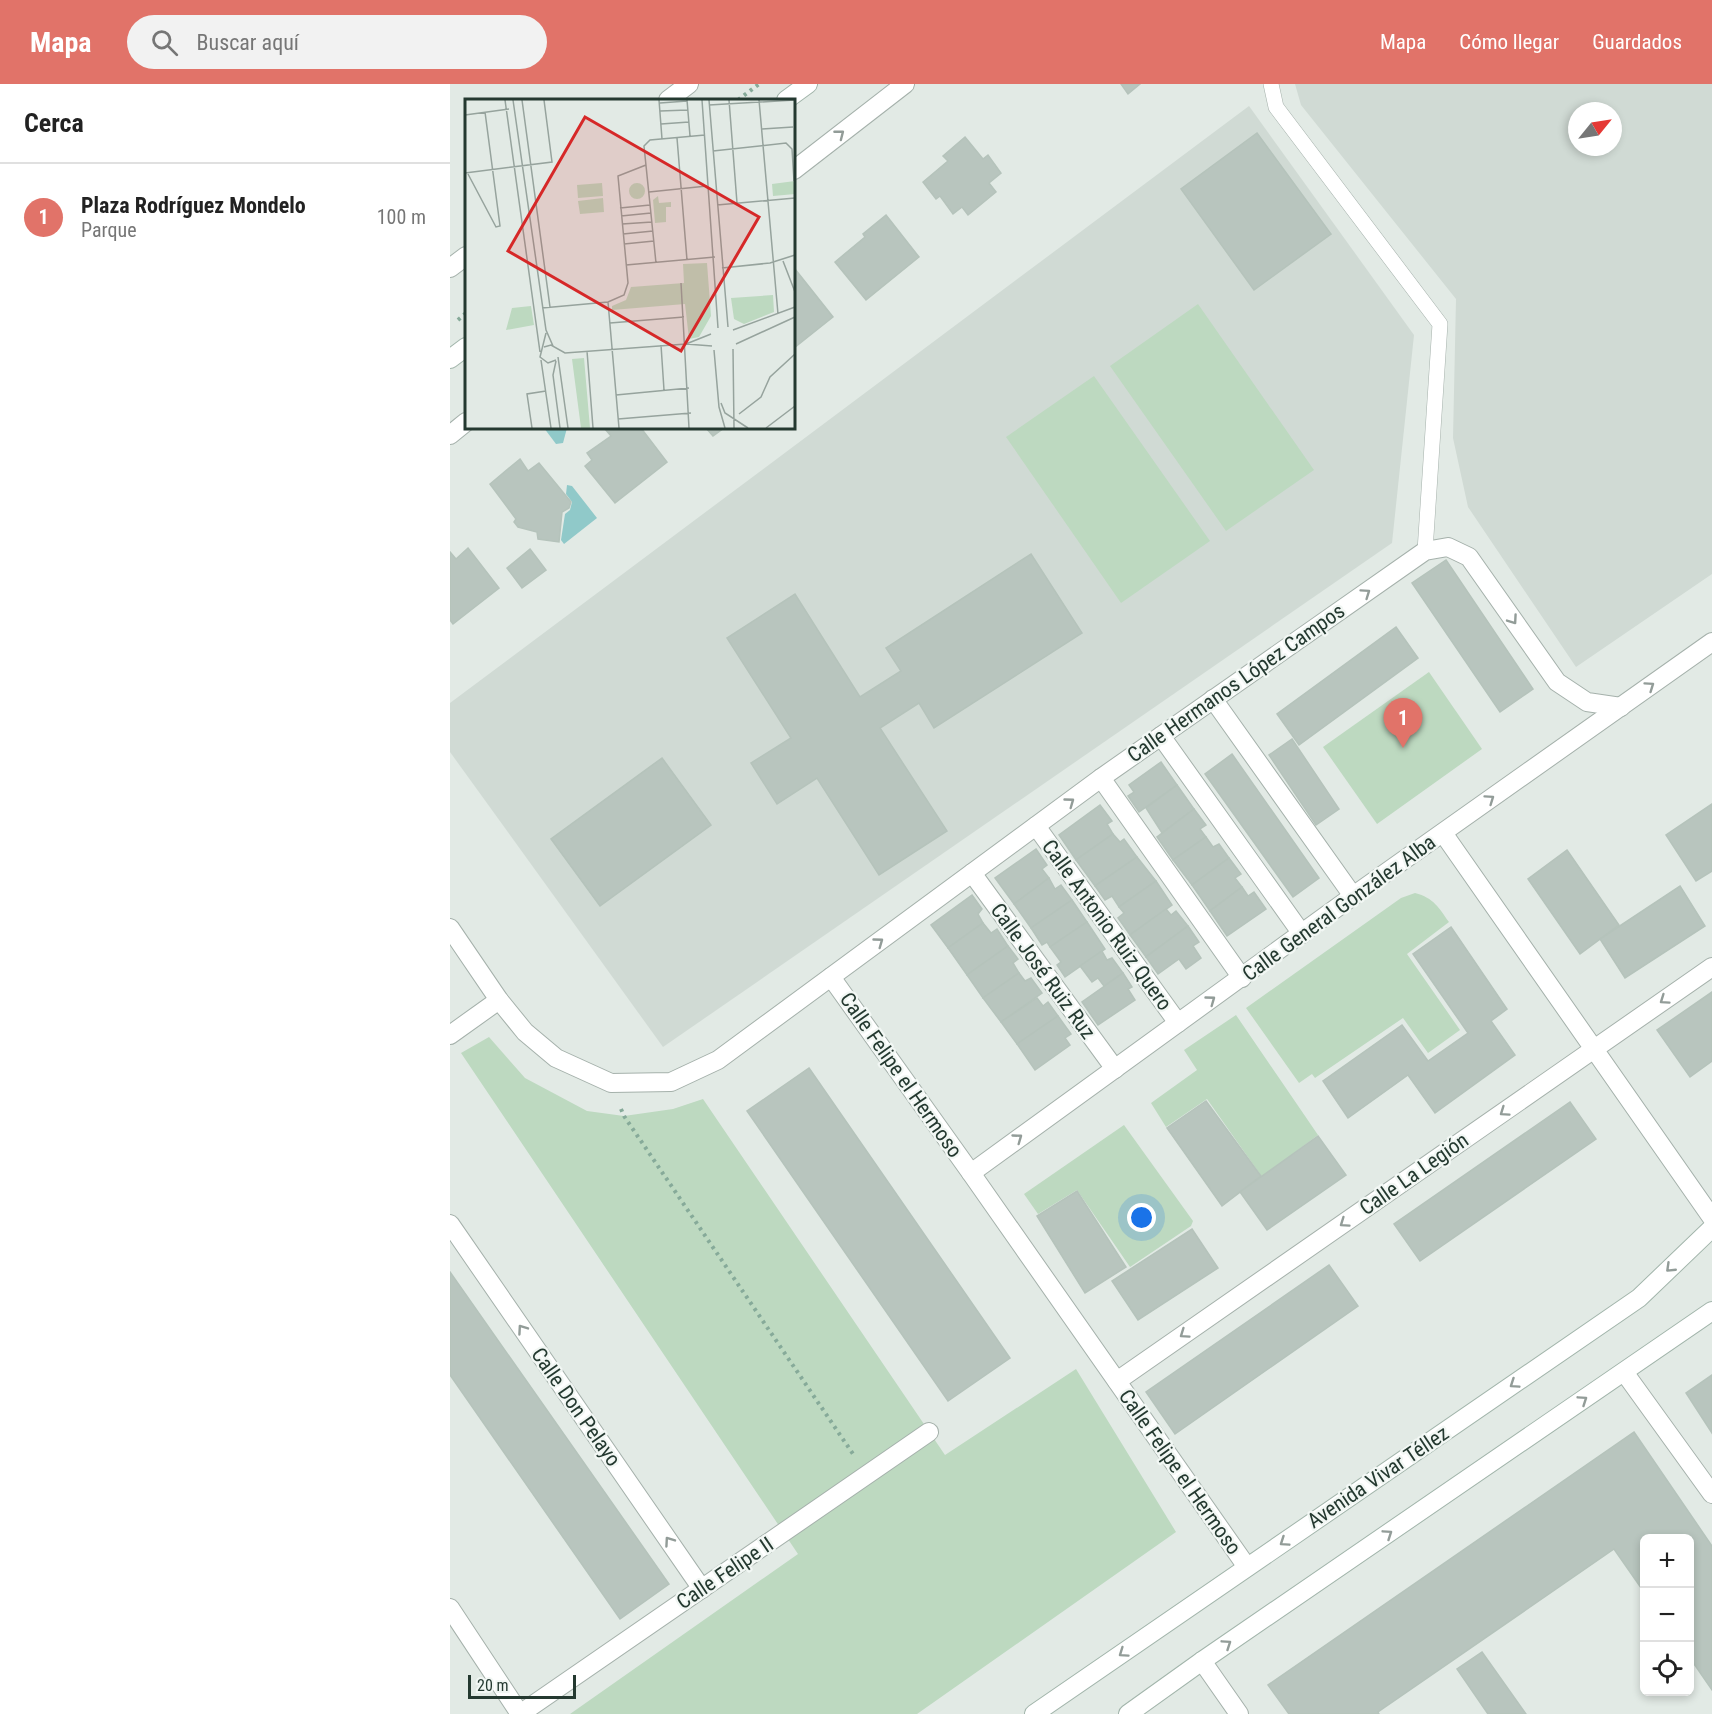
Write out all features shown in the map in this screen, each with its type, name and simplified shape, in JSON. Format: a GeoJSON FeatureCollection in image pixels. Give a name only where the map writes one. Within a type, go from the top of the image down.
{"type":"FeatureCollection","features":[{"type":"Feature","properties":{"kind":"street"},"geometry":{"type":"LineString","coordinates":[[669,99],[689,84]]}},
{"type":"Feature","properties":{"kind":"street"},"geometry":{"type":"LineString","coordinates":[[787,99],[808,84]]}},
{"type":"Feature","properties":{"kind":"street"},"geometry":{"type":"LineString","coordinates":[[795,169],[905,84]]}},
{"type":"Feature","properties":{"kind":"street"},"geometry":{"type":"LineString","coordinates":[[450,268],[465,257]]}},
{"type":"Feature","properties":{"kind":"street"},"geometry":{"type":"LineString","coordinates":[[450,359],[465,347]]}},
{"type":"Feature","properties":{"kind":"street"},"geometry":{"type":"LineString","coordinates":[[450,435],[465,423]]}},
{"type":"Feature","properties":{"kind":"street"},"geometry":{"type":"LineString","coordinates":[[1425,551],[1449,547],[1469,557],[1557,682],[1587,702],[1620,707]]}},
{"type":"Feature","properties":{"kind":"street","name":"Calle Hermanos López Campos"},"geometry":{"type":"LineString","coordinates":[[831,977],[1101,778],[1425,551]]}},
{"type":"Feature","properties":{"kind":"street"},"geometry":{"type":"LineString","coordinates":[[1443,833],[1712,642]]}},
{"type":"Feature","properties":{"kind":"street"},"geometry":{"type":"LineString","coordinates":[[1213,699],[1353,896]]}},
{"type":"Feature","properties":{"kind":"street"},"geometry":{"type":"LineString","coordinates":[[1161,736],[1302,934]]}},
{"type":"Feature","properties":{"kind":"street"},"geometry":{"type":"LineString","coordinates":[[1101,778],[1242,978]]}},
{"type":"Feature","properties":{"kind":"street","name":"Calle Antonio Ruiz Quero"},"geometry":{"type":"LineString","coordinates":[[1036,826],[1178,1023]]}},
{"type":"Feature","properties":{"kind":"street","name":"Calle General González Alba"},"geometry":{"type":"LineString","coordinates":[[971,1173],[1443,833],[1712,1218]]}},
{"type":"Feature","properties":{"kind":"street","name":"Calle José Ruiz Ruz"},"geometry":{"type":"LineString","coordinates":[[972,873],[1114,1069]]}},
{"type":"Feature","properties":{"kind":"street","name":"Calle Felipe el Hermoso"},"geometry":{"type":"LineString","coordinates":[[450,928],[525,1032],[556,1058],[611,1083],[671,1082],[718,1060],[831,977],[1247,1567]]}},
{"type":"Feature","properties":{"kind":"street","name":"Calle La Legión"},"geometry":{"type":"LineString","coordinates":[[1117,1381],[1712,967]]}},
{"type":"Feature","properties":{"kind":"street"},"geometry":{"type":"LineString","coordinates":[[450,1035],[500,1000]]}},
{"type":"Feature","properties":{"kind":"street","name":"Calle Don Pelayo"},"geometry":{"type":"LineString","coordinates":[[450,1224],[702,1589]]}},
{"type":"Feature","properties":{"kind":"street","name":"Avenida Vivar Téllez"},"geometry":{"type":"LineString","coordinates":[[1034,1714],[1639,1298],[1712,1228]]}},
{"type":"Feature","properties":{"kind":"street"},"geometry":{"type":"LineString","coordinates":[[1128,1714],[1712,1311]]}},
{"type":"Feature","properties":{"kind":"street"},"geometry":{"type":"LineString","coordinates":[[1624,1372],[1712,1494]]}},
{"type":"Feature","properties":{"kind":"street","name":"Calle Felipe II"},"geometry":{"type":"LineString","coordinates":[[520,1714],[929,1432]]}},
{"type":"Feature","properties":{"kind":"street"},"geometry":{"type":"LineString","coordinates":[[450,1608],[520,1714]]}},
{"type":"Feature","properties":{"kind":"street"},"geometry":{"type":"LineString","coordinates":[[1202,1661],[1239,1714]]}},
{"type":"Feature","properties":{"kind":"lane"},"geometry":{"type":"LineString","coordinates":[[1271,84],[1276,107],[1440,324],[1425,551]]}},
{"type":"Feature","properties":{"kind":"path"},"geometry":{"type":"LineString","coordinates":[[739,99],[759,84]]}},
{"type":"Feature","properties":{"kind":"path"},"geometry":{"type":"LineString","coordinates":[[611,1083],[624,1116],[868,1476]]}},
{"type":"Feature","properties":{"kind":"shaded area"},"geometry":{"type":"Polygon","coordinates":[[[1295,84],[1712,84],[1712,574],[1576,667],[1468,507],[1453,438],[1456,299],[1301,105],[1295,84]]]}},
{"type":"Feature","properties":{"kind":"shaded area"},"geometry":{"type":"Polygon","coordinates":[[[1249,106],[1414,335],[1392,543],[663,1047],[450,752],[450,703],[1249,106]]]}},
{"type":"Feature","properties":{"kind":"green space"},"geometry":{"type":"Polygon","coordinates":[[[1198,304],[1314,470],[1226,531],[1110,366],[1198,304]]]}},
{"type":"Feature","properties":{"kind":"green space"},"geometry":{"type":"Polygon","coordinates":[[[1094,376],[1210,541],[1121,603],[1006,437],[1094,376]]]}},
{"type":"Feature","properties":{"kind":"green space"},"geometry":{"type":"Polygon","coordinates":[[[1429,672],[1482,749],[1377,824],[1323,747],[1429,672]]]}},
{"type":"Feature","properties":{"kind":"green space"},"geometry":{"type":"Polygon","coordinates":[[[1415,893],[1431,901],[1449,922],[1407,954],[1460,1030],[1428,1053],[1403,1018],[1315,1078],[1312,1074],[1299,1083],[1246,1008],[1401,898],[1415,893]]]}},
{"type":"Feature","properties":{"kind":"green space"},"geometry":{"type":"Polygon","coordinates":[[[1236,1015],[1318,1135],[1262,1177],[1207,1099],[1166,1127],[1151,1103],[1197,1070],[1184,1050],[1236,1015]]]}},
{"type":"Feature","properties":{"kind":"green space"},"geometry":{"type":"Polygon","coordinates":[[[489,1037],[525,1078],[587,1111],[624,1116],[673,1109],[703,1099],[945,1455],[1076,1369],[1176,1532],[917,1714],[570,1714],[798,1554],[461,1053],[489,1037]]]}},
{"type":"Feature","properties":{"kind":"green space"},"geometry":{"type":"Polygon","coordinates":[[[1124,1125],[1193,1221],[1191,1226],[1130,1267],[1077,1190],[1038,1214],[1024,1194],[1124,1125]]]}},
{"type":"Feature","properties":{"kind":"water"},"geometry":{"type":"Polygon","coordinates":[[[545,429],[567,429],[563,443],[556,444],[545,429]]]}},
{"type":"Feature","properties":{"kind":"water"},"geometry":{"type":"Polygon","coordinates":[[[567,485],[572,486],[597,518],[564,544],[561,540],[565,514],[570,510],[572,502],[566,494],[567,485]]]}},
{"type":"Feature","properties":{"kind":"building"},"geometry":{"type":"Polygon","coordinates":[[[1121,84],[1140,84],[1128,94],[1121,84]]]}},
{"type":"Feature","properties":{"kind":"building"},"geometry":{"type":"Polygon","coordinates":[[[1257,133],[1331,234],[1254,290],[1181,189],[1257,133]]]}},
{"type":"Feature","properties":{"kind":"building"},"geometry":{"type":"Polygon","coordinates":[[[965,137],[983,159],[988,155],[1001,173],[989,183],[996,192],[968,215],[962,207],[953,214],[940,196],[936,199],[923,182],[948,161],[943,156],[965,137]]]}},
{"type":"Feature","properties":{"kind":"building"},"geometry":{"type":"Polygon","coordinates":[[[886,215],[919,257],[866,300],[835,262],[865,237],[863,234],[886,215]]]}},
{"type":"Feature","properties":{"kind":"building"},"geometry":{"type":"Polygon","coordinates":[[[795,269],[833,317],[795,347],[795,269]]]}},
{"type":"Feature","properties":{"kind":"building"},"geometry":{"type":"Polygon","coordinates":[[[605,429],[642,429],[667,462],[615,503],[585,466],[592,460],[587,453],[611,436],[605,429]]]}},
{"type":"Feature","properties":{"kind":"building"},"geometry":{"type":"Polygon","coordinates":[[[707,429],[723,429],[713,436],[707,429]]]}},
{"type":"Feature","properties":{"kind":"building"},"geometry":{"type":"Polygon","coordinates":[[[520,459],[528,471],[539,463],[571,502],[569,508],[562,512],[559,542],[538,539],[537,532],[518,527],[514,522],[516,519],[490,484],[520,459]]]}},
{"type":"Feature","properties":{"kind":"building"},"geometry":{"type":"Polygon","coordinates":[[[468,548],[499,588],[453,624],[450,620],[450,552],[456,559],[468,548]]]}},
{"type":"Feature","properties":{"kind":"building"},"geometry":{"type":"Polygon","coordinates":[[[530,549],[546,570],[522,588],[507,568],[530,549]]]}},
{"type":"Feature","properties":{"kind":"building"},"geometry":{"type":"Polygon","coordinates":[[[1031,554],[1082,633],[934,728],[919,703],[880,728],[947,831],[879,875],[817,778],[777,804],[751,763],[791,738],[727,638],[795,594],[860,697],[901,671],[886,648],[1031,554]]]}},
{"type":"Feature","properties":{"kind":"building"},"geometry":{"type":"Polygon","coordinates":[[[1446,560],[1533,689],[1500,712],[1412,583],[1446,560]]]}},
{"type":"Feature","properties":{"kind":"building"},"geometry":{"type":"Polygon","coordinates":[[[1396,627],[1418,658],[1299,745],[1277,714],[1396,627]]]}},
{"type":"Feature","properties":{"kind":"building"},"geometry":{"type":"Polygon","coordinates":[[[1292,739],[1339,809],[1316,825],[1269,755],[1292,739]]]}},
{"type":"Feature","properties":{"kind":"building"},"geometry":{"type":"Polygon","coordinates":[[[1232,754],[1319,878],[1293,897],[1205,774],[1232,754]]]}},
{"type":"Feature","properties":{"kind":"building"},"geometry":{"type":"Polygon","coordinates":[[[662,758],[711,825],[600,906],[551,839],[662,758]]]}},
{"type":"Feature","properties":{"kind":"building"},"geometry":{"type":"Polygon","coordinates":[[[1161,762],[1177,785],[1139,812],[1128,796],[1134,792],[1129,785],[1161,762]]]}},
{"type":"Feature","properties":{"kind":"building"},"geometry":{"type":"Polygon","coordinates":[[[1177,785],[1194,809],[1162,833],[1146,808],[1177,785]]]}},
{"type":"Feature","properties":{"kind":"building"},"geometry":{"type":"Polygon","coordinates":[[[1712,804],[1712,871],[1696,881],[1666,835],[1712,804]]]}},
{"type":"Feature","properties":{"kind":"building"},"geometry":{"type":"Polygon","coordinates":[[[1100,805],[1112,821],[1107,824],[1113,834],[1076,860],[1059,835],[1100,805]]]}},
{"type":"Feature","properties":{"kind":"building"},"geometry":{"type":"Polygon","coordinates":[[[1194,809],[1206,825],[1200,829],[1206,837],[1173,860],[1157,837],[1194,809]]]}},
{"type":"Feature","properties":{"kind":"building"},"geometry":{"type":"Polygon","coordinates":[[[1113,834],[1120,842],[1124,839],[1137,857],[1095,886],[1076,860],[1113,834]]]}},
{"type":"Feature","properties":{"kind":"building"},"geometry":{"type":"Polygon","coordinates":[[[1206,837],[1213,847],[1219,844],[1229,858],[1192,885],[1173,860],[1206,837]]]}},
{"type":"Feature","properties":{"kind":"building"},"geometry":{"type":"Polygon","coordinates":[[[1036,849],[1047,865],[1042,869],[1049,878],[1014,904],[995,878],[1036,849]]]}},
{"type":"Feature","properties":{"kind":"building"},"geometry":{"type":"Polygon","coordinates":[[[1567,850],[1619,925],[1580,954],[1528,879],[1567,850]]]}},
{"type":"Feature","properties":{"kind":"building"},"geometry":{"type":"Polygon","coordinates":[[[1137,857],[1156,881],[1119,907],[1112,896],[1105,900],[1095,886],[1137,857]]]}},
{"type":"Feature","properties":{"kind":"building"},"geometry":{"type":"Polygon","coordinates":[[[1229,858],[1241,874],[1235,878],[1242,887],[1210,911],[1192,885],[1229,858]]]}},
{"type":"Feature","properties":{"kind":"building"},"geometry":{"type":"Polygon","coordinates":[[[1049,878],[1055,889],[1061,885],[1072,900],[1031,928],[1014,904],[1049,878]]]}},
{"type":"Feature","properties":{"kind":"building"},"geometry":{"type":"Polygon","coordinates":[[[1156,881],[1172,905],[1130,935],[1118,918],[1124,913],[1119,907],[1156,881]]]}},
{"type":"Feature","properties":{"kind":"building"},"geometry":{"type":"Polygon","coordinates":[[[1680,886],[1705,926],[1625,978],[1600,939],[1680,886]]]}},
{"type":"Feature","properties":{"kind":"building"},"geometry":{"type":"Polygon","coordinates":[[[1242,887],[1248,896],[1254,892],[1266,909],[1227,936],[1210,911],[1242,887]]]}},
{"type":"Feature","properties":{"kind":"building"},"geometry":{"type":"Polygon","coordinates":[[[972,895],[982,909],[978,914],[983,923],[948,948],[931,925],[972,895]]]}},
{"type":"Feature","properties":{"kind":"building"},"geometry":{"type":"Polygon","coordinates":[[[1072,900],[1087,922],[1050,947],[1047,942],[1042,945],[1031,928],[1072,900]]]}},
{"type":"Feature","properties":{"kind":"building"},"geometry":{"type":"Polygon","coordinates":[[[1166,909],[1171,915],[1176,911],[1188,926],[1146,957],[1130,935],[1166,909]]]}},
{"type":"Feature","properties":{"kind":"building"},"geometry":{"type":"Polygon","coordinates":[[[1087,922],[1105,949],[1065,977],[1057,965],[1061,962],[1050,947],[1087,922]]]}},
{"type":"Feature","properties":{"kind":"building"},"geometry":{"type":"Polygon","coordinates":[[[983,923],[991,933],[997,929],[1008,946],[967,975],[948,948],[983,923]]]}},
{"type":"Feature","properties":{"kind":"building"},"geometry":{"type":"Polygon","coordinates":[[[1188,926],[1199,942],[1193,946],[1201,958],[1186,969],[1179,959],[1158,974],[1146,957],[1188,926]]]}},
{"type":"Feature","properties":{"kind":"building"},"geometry":{"type":"Polygon","coordinates":[[[1451,927],[1507,1009],[1491,1021],[1515,1055],[1435,1113],[1408,1075],[1348,1118],[1323,1081],[1402,1025],[1428,1061],[1468,1033],[1413,954],[1451,927]]]}},
{"type":"Feature","properties":{"kind":"building"},"geometry":{"type":"Polygon","coordinates":[[[1008,946],[1018,959],[1013,963],[1019,973],[983,998],[967,975],[1008,946]]]}},
{"type":"Feature","properties":{"kind":"building"},"geometry":{"type":"Polygon","coordinates":[[[1102,951],[1107,960],[1112,958],[1123,973],[1104,986],[1098,978],[1092,982],[1080,966],[1102,951]]]}},
{"type":"Feature","properties":{"kind":"building"},"geometry":{"type":"Polygon","coordinates":[[[1019,973],[1025,981],[1031,978],[1042,993],[1001,1022],[983,998],[1019,973]]]}},
{"type":"Feature","properties":{"kind":"building"},"geometry":{"type":"Polygon","coordinates":[[[1123,973],[1132,987],[1128,989],[1135,1000],[1098,1025],[1082,1002],[1123,973]]]}},
{"type":"Feature","properties":{"kind":"building"},"geometry":{"type":"Polygon","coordinates":[[[1712,992],[1712,1061],[1690,1077],[1657,1030],[1712,992]]]}},
{"type":"Feature","properties":{"kind":"building"},"geometry":{"type":"Polygon","coordinates":[[[1037,998],[1043,1006],[1048,1002],[1058,1016],[1017,1044],[1001,1022],[1037,998]]]}},
{"type":"Feature","properties":{"kind":"building"},"geometry":{"type":"Polygon","coordinates":[[[1058,1016],[1071,1034],[1065,1038],[1070,1045],[1035,1070],[1017,1044],[1058,1016]]]}},
{"type":"Feature","properties":{"kind":"building"},"geometry":{"type":"Polygon","coordinates":[[[809,1068],[1010,1358],[948,1401],[747,1111],[809,1068]]]}},
{"type":"Feature","properties":{"kind":"building"},"geometry":{"type":"Polygon","coordinates":[[[1206,1101],[1261,1176],[1222,1206],[1167,1128],[1206,1101]]]}},
{"type":"Feature","properties":{"kind":"building"},"geometry":{"type":"Polygon","coordinates":[[[1570,1102],[1596,1139],[1420,1261],[1394,1224],[1570,1102]]]}},
{"type":"Feature","properties":{"kind":"building"},"geometry":{"type":"Polygon","coordinates":[[[1318,1136],[1346,1175],[1267,1230],[1240,1192],[1318,1136]]]}},
{"type":"Feature","properties":{"kind":"building"},"geometry":{"type":"Polygon","coordinates":[[[1077,1191],[1126,1267],[1085,1293],[1037,1216],[1077,1191]]]}},
{"type":"Feature","properties":{"kind":"building"},"geometry":{"type":"Polygon","coordinates":[[[1192,1229],[1218,1268],[1138,1320],[1112,1281],[1192,1229]]]}},
{"type":"Feature","properties":{"kind":"building"},"geometry":{"type":"Polygon","coordinates":[[[1329,1265],[1358,1306],[1175,1434],[1146,1392],[1329,1265]]]}},
{"type":"Feature","properties":{"kind":"building"},"geometry":{"type":"Polygon","coordinates":[[[450,1272],[669,1584],[620,1619],[450,1375],[450,1272]]]}},
{"type":"Feature","properties":{"kind":"building"},"geometry":{"type":"Polygon","coordinates":[[[1712,1375],[1712,1433],[1686,1393],[1712,1375]]]}},
{"type":"Feature","properties":{"kind":"building"},"geometry":{"type":"Polygon","coordinates":[[[1634,1432],[1712,1546],[1712,1690],[1694,1664],[1694,1534],[1640,1534],[1640,1586],[1614,1549],[1378,1712],[1379,1714],[1289,1714],[1268,1685],[1634,1432]]]}},
{"type":"Feature","properties":{"kind":"building"},"geometry":{"type":"Polygon","coordinates":[[[1482,1652],[1526,1714],[1488,1714],[1457,1669],[1482,1652]]]}},
{"type":"Feature","properties":{"kind":"place","name":"Plaza Rodríguez Mondelo"},"geometry":{"type":"Point","coordinates":[1403,748]}}]}
